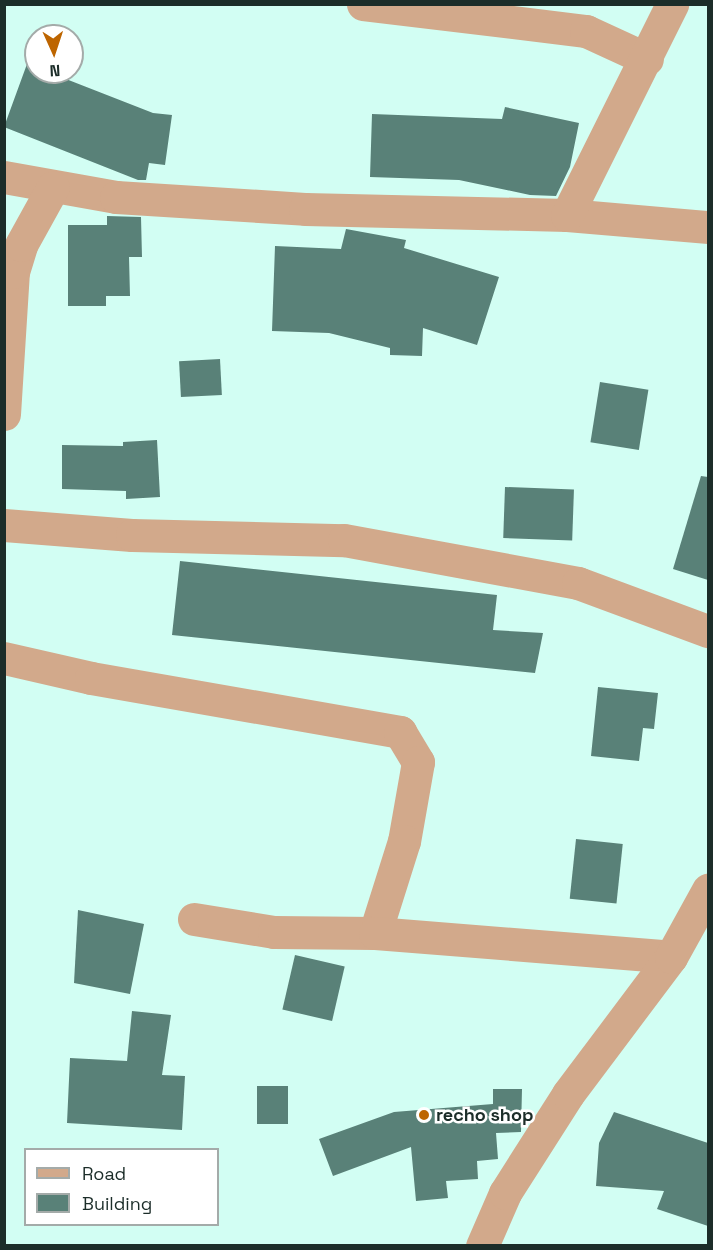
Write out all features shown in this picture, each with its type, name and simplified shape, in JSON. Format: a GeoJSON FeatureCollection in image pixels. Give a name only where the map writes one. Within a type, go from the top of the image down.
{"type":"FeatureCollection","features":[{"type":"Feature","properties":{"kind":"street"},"geometry":{"type":"LineString","coordinates":[[363,4],[586,31],[647,58]]}},
{"type":"Feature","properties":{"kind":"street"},"geometry":{"type":"LineString","coordinates":[[567,215],[672,4]]}},
{"type":"Feature","properties":{"kind":"street"},"geometry":{"type":"LineString","coordinates":[[4,177],[52,187],[199,203],[567,215],[708,228]]}},
{"type":"Feature","properties":{"kind":"street"},"geometry":{"type":"LineString","coordinates":[[4,414],[13,272],[21,245],[52,187]]}},
{"type":"Feature","properties":{"kind":"street"},"geometry":{"type":"LineString","coordinates":[[4,525],[132,536],[344,540],[578,584],[708,631]]}},
{"type":"Feature","properties":{"kind":"street"},"geometry":{"type":"LineString","coordinates":[[4,658],[91,678],[400,732],[418,762],[404,841],[375,933]]}},
{"type":"Feature","properties":{"kind":"street"},"geometry":{"type":"LineString","coordinates":[[482,1245],[505,1193],[568,1094],[671,957],[708,890]]}},
{"type":"Feature","properties":{"kind":"street"},"geometry":{"type":"LineString","coordinates":[[194,919],[274,932],[375,933],[671,957]]}},
{"type":"Feature","properties":{"kind":"building"},"geometry":{"type":"Polygon","coordinates":[[[24,72],[24,84],[79,84],[153,113],[172,115],[165,165],[149,163],[146,180],[138,180],[4,127],[24,72]]]}},
{"type":"Feature","properties":{"kind":"building"},"geometry":{"type":"Polygon","coordinates":[[[505,107],[579,123],[570,167],[556,196],[530,195],[459,180],[370,177],[372,114],[502,119],[505,107]]]}},
{"type":"Feature","properties":{"kind":"building"},"geometry":{"type":"Polygon","coordinates":[[[107,216],[141,217],[142,257],[129,257],[130,296],[106,296],[106,306],[68,306],[68,225],[107,225],[107,216]]]}},
{"type":"Feature","properties":{"kind":"building"},"geometry":{"type":"Polygon","coordinates":[[[346,229],[406,240],[404,248],[499,277],[477,345],[423,328],[422,356],[390,355],[390,348],[329,333],[272,331],[275,246],[341,249],[346,229]]]}},
{"type":"Feature","properties":{"kind":"building"},"geometry":{"type":"Polygon","coordinates":[[[220,359],[222,395],[181,397],[179,361],[220,359]]]}},
{"type":"Feature","properties":{"kind":"building"},"geometry":{"type":"Polygon","coordinates":[[[600,382],[648,390],[639,450],[590,442],[600,382]]]}},
{"type":"Feature","properties":{"kind":"building"},"geometry":{"type":"Polygon","coordinates":[[[157,440],[160,497],[126,499],[126,491],[62,489],[62,445],[123,446],[123,442],[157,440]]]}},
{"type":"Feature","properties":{"kind":"building"},"geometry":{"type":"Polygon","coordinates":[[[701,476],[708,477],[708,580],[673,569],[701,476]]]}},
{"type":"Feature","properties":{"kind":"building"},"geometry":{"type":"Polygon","coordinates":[[[505,487],[574,489],[572,540],[503,538],[505,487]]]}},
{"type":"Feature","properties":{"kind":"building"},"geometry":{"type":"Polygon","coordinates":[[[180,561],[497,595],[493,630],[543,633],[535,673],[172,635],[180,561]]]}},
{"type":"Feature","properties":{"kind":"building"},"geometry":{"type":"Polygon","coordinates":[[[598,687],[658,693],[654,729],[643,728],[639,761],[591,756],[598,687]]]}},
{"type":"Feature","properties":{"kind":"building"},"geometry":{"type":"Polygon","coordinates":[[[576,839],[623,844],[616,904],[570,899],[576,839]]]}},
{"type":"Feature","properties":{"kind":"building"},"geometry":{"type":"Polygon","coordinates":[[[78,910],[144,924],[130,994],[74,983],[78,910]]]}},
{"type":"Feature","properties":{"kind":"building"},"geometry":{"type":"Polygon","coordinates":[[[295,955],[345,966],[332,1021],[282,1010],[295,955]]]}},
{"type":"Feature","properties":{"kind":"building"},"geometry":{"type":"Polygon","coordinates":[[[132,1011],[171,1015],[162,1075],[185,1076],[182,1130],[67,1123],[70,1058],[127,1061],[132,1011]]]}},
{"type":"Feature","properties":{"kind":"building"},"geometry":{"type":"Polygon","coordinates":[[[257,1086],[288,1086],[288,1124],[257,1124],[257,1086]]]}},
{"type":"Feature","properties":{"kind":"building"},"geometry":{"type":"Polygon","coordinates":[[[493,1089],[522,1089],[521,1132],[496,1133],[498,1159],[477,1161],[478,1179],[446,1181],[448,1198],[416,1201],[411,1147],[333,1176],[319,1139],[394,1112],[493,1104],[493,1089]]]}},
{"type":"Feature","properties":{"kind":"building"},"geometry":{"type":"Polygon","coordinates":[[[614,1112],[708,1143],[708,1226],[657,1209],[664,1191],[596,1186],[599,1143],[614,1112]]]}},
{"type":"Feature","properties":{"kind":"place","name":"recho shop"},"geometry":{"type":"Point","coordinates":[424,1115]}}]}
